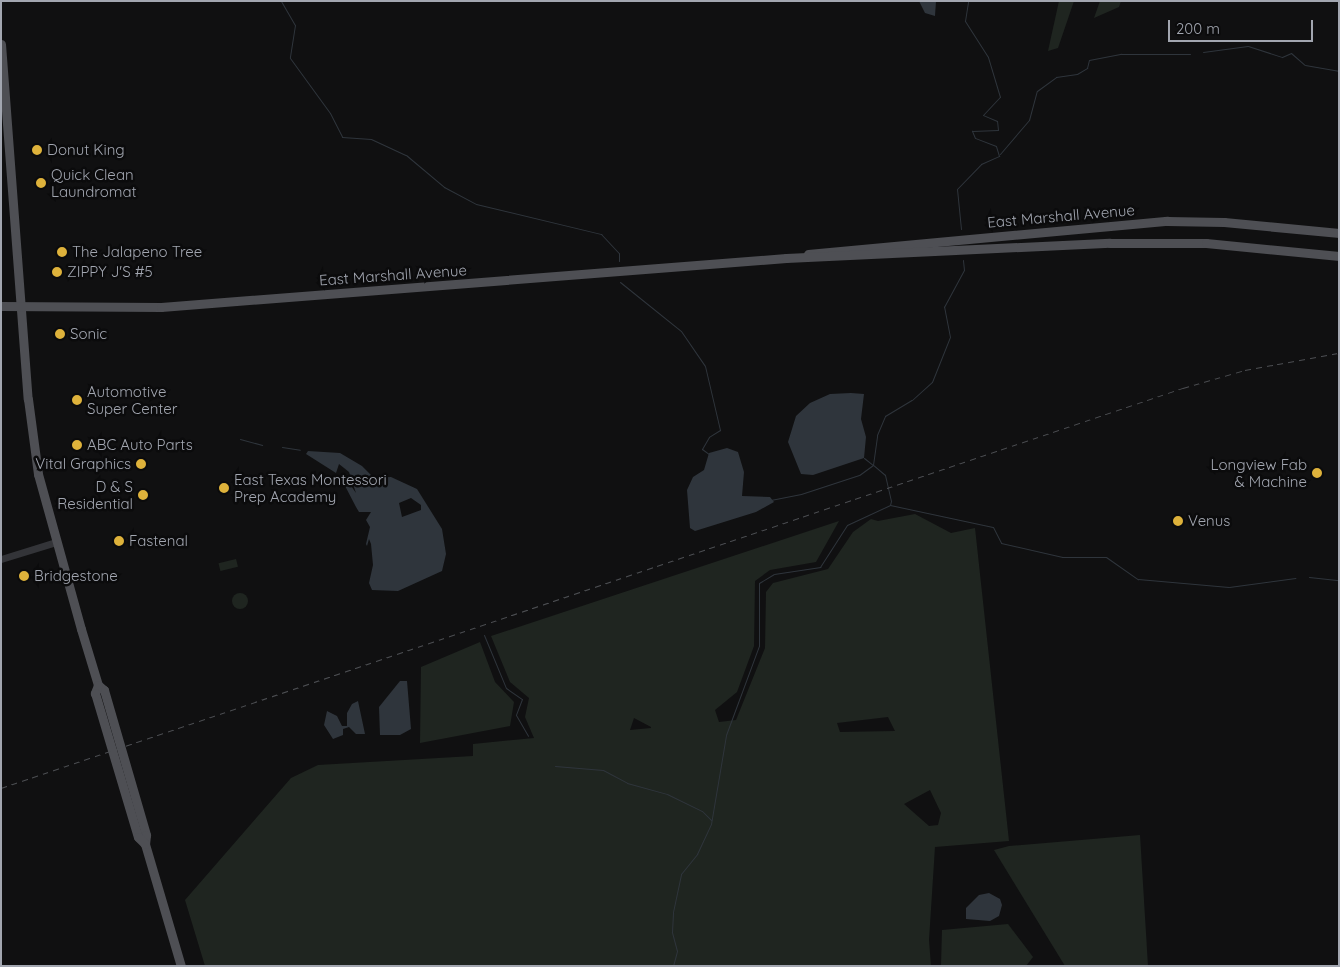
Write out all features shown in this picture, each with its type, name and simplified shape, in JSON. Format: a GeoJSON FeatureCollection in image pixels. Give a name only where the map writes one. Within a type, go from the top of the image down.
{"type":"FeatureCollection","features":[{"type":"Feature","properties":{"kind":"main road"},"geometry":{"type":"LineString","coordinates":[[1,44],[32,438],[56,542],[98,685],[95,693],[116,746],[138,837],[144,844],[181,966]]}},
{"type":"Feature","properties":{"kind":"main road","name":"East Marshall Avenue"},"geometry":{"type":"LineString","coordinates":[[786,258],[824,252],[1109,225],[1205,221],[1339,233]]}},
{"type":"Feature","properties":{"kind":"main road"},"geometry":{"type":"LineString","coordinates":[[1109,225],[1110,243]]}},
{"type":"Feature","properties":{"kind":"main road","name":"East Marshall Avenue"},"geometry":{"type":"LineString","coordinates":[[1,306],[121,308],[230,302],[786,258],[1110,243],[1206,243],[1339,256]]}},
{"type":"Feature","properties":{"kind":"street"},"geometry":{"type":"LineString","coordinates":[[1,558],[56,542]]}},
{"type":"Feature","properties":{"kind":"shaded area"},"geometry":{"type":"Polygon","coordinates":[[[919,1],[936,1],[935,16],[925,13],[919,1]]]}},
{"type":"Feature","properties":{"kind":"shaded area"},"geometry":{"type":"Polygon","coordinates":[[[1059,1],[1074,1],[1058,48],[1048,51],[1059,1]]]}},
{"type":"Feature","properties":{"kind":"shaded area"},"geometry":{"type":"Polygon","coordinates":[[[1100,1],[1121,1],[1119,7],[1094,18],[1100,1]]]}},
{"type":"Feature","properties":{"kind":"shaded area"},"geometry":{"type":"Polygon","coordinates":[[[830,394],[864,394],[861,419],[866,437],[864,458],[813,475],[801,474],[788,442],[796,416],[810,403],[830,394]]]}},
{"type":"Feature","properties":{"kind":"shaded area"},"geometry":{"type":"Polygon","coordinates":[[[727,448],[738,452],[744,472],[742,496],[770,497],[774,502],[756,512],[695,531],[690,528],[687,490],[693,477],[704,470],[709,453],[727,448]]]}},
{"type":"Feature","properties":{"kind":"shaded area"},"geometry":{"type":"Polygon","coordinates":[[[308,451],[340,453],[362,466],[374,478],[391,477],[417,489],[442,529],[446,554],[442,571],[398,591],[372,590],[369,583],[373,565],[369,539],[367,546],[366,544],[370,527],[366,520],[371,512],[359,512],[356,507],[343,482],[347,480],[356,493],[349,472],[339,464],[336,473],[306,454],[308,451]],[[411,498],[399,503],[402,517],[421,510],[421,505],[411,498]]]}},
{"type":"Feature","properties":{"kind":"shaded area"},"geometry":{"type":"Polygon","coordinates":[[[915,514],[951,533],[975,528],[1009,841],[935,847],[929,940],[931,966],[205,966],[185,900],[291,778],[318,765],[473,756],[473,744],[534,738],[525,717],[529,698],[510,682],[491,636],[839,521],[816,562],[770,570],[755,581],[754,646],[737,692],[715,710],[719,722],[736,720],[765,648],[766,592],[773,583],[828,569],[853,532],[871,519],[878,521],[915,514]],[[888,717],[837,723],[840,732],[895,731],[888,717]],[[634,718],[630,730],[651,728],[651,727],[634,718]],[[930,790],[904,804],[929,826],[938,825],[941,813],[930,790]]]}},
{"type":"Feature","properties":{"kind":"shaded area"},"geometry":{"type":"Polygon","coordinates":[[[236,559],[238,567],[220,571],[219,563],[236,559]]]}},
{"type":"Feature","properties":{"kind":"shaded area"},"geometry":{"type":"Polygon","coordinates":[[[240,593],[246,595],[248,601],[246,607],[240,609],[234,607],[232,601],[234,595],[240,593]]]}},
{"type":"Feature","properties":{"kind":"shaded area"},"geometry":{"type":"Polygon","coordinates":[[[480,642],[495,682],[514,702],[510,726],[420,743],[421,667],[480,642]]]}},
{"type":"Feature","properties":{"kind":"shaded area"},"geometry":{"type":"Polygon","coordinates":[[[400,681],[407,681],[411,729],[400,735],[380,735],[379,707],[400,681]]]}},
{"type":"Feature","properties":{"kind":"shaded area"},"geometry":{"type":"Polygon","coordinates":[[[358,701],[365,734],[356,734],[349,727],[343,729],[343,735],[333,739],[324,725],[327,711],[337,716],[342,726],[347,726],[347,713],[352,704],[358,701]]]}},
{"type":"Feature","properties":{"kind":"shaded area"},"geometry":{"type":"Polygon","coordinates":[[[1140,835],[1148,966],[1065,966],[994,850],[1009,846],[1140,835]]]}},
{"type":"Feature","properties":{"kind":"shaded area"},"geometry":{"type":"Polygon","coordinates":[[[989,893],[1000,899],[1002,905],[999,916],[990,921],[966,919],[966,908],[979,895],[989,893]]]}},
{"type":"Feature","properties":{"kind":"shaded area"},"geometry":{"type":"Polygon","coordinates":[[[1008,924],[1033,957],[1026,966],[941,966],[942,930],[1008,924]]]}},
{"type":"Feature","properties":{"kind":"waterway"},"geometry":{"type":"LineString","coordinates":[[281,1],[295,25],[290,58],[330,113],[342,137],[371,139],[406,155],[444,187],[476,204],[601,234],[619,253],[619,261]]}},
{"type":"Feature","properties":{"kind":"waterway"},"geometry":{"type":"LineString","coordinates":[[961,229],[957,189],[981,164],[999,156],[996,146],[975,138],[972,131],[998,130],[997,121],[983,115],[1000,97],[988,57],[965,21],[968,1]]}},
{"type":"Feature","properties":{"kind":"waterway"},"geometry":{"type":"LineString","coordinates":[[1203,52],[1248,46],[1282,57],[1291,53],[1305,65],[1339,71]]}},
{"type":"Feature","properties":{"kind":"waterway"},"geometry":{"type":"LineString","coordinates":[[1000,154],[1029,120],[1037,91],[1056,77],[1077,74],[1087,68],[1089,60],[1121,54],[1190,54]]}},
{"type":"Feature","properties":{"kind":"waterway"},"geometry":{"type":"LineString","coordinates":[[864,458],[873,465],[877,435],[885,416],[912,400],[932,382],[950,337],[944,307],[964,270],[963,260]]}},
{"type":"Feature","properties":{"kind":"waterway"},"geometry":{"type":"LineString","coordinates":[[620,282],[681,331],[705,366],[720,430],[709,437],[702,449],[709,454]]}},
{"type":"Feature","properties":{"kind":"waterway"},"geometry":{"type":"LineString","coordinates":[[240,439],[262,445]]}},
{"type":"Feature","properties":{"kind":"waterway"},"geometry":{"type":"LineString","coordinates":[[282,447],[300,450]]}},
{"type":"Feature","properties":{"kind":"waterway"},"geometry":{"type":"LineString","coordinates":[[673,966],[677,951],[672,932],[673,912],[681,874],[697,854],[711,824],[726,735],[759,646],[759,583],[774,574],[820,567],[847,525],[890,505],[891,501],[885,475],[873,465],[859,475],[801,494],[771,500]]}},
{"type":"Feature","properties":{"kind":"waterway"},"geometry":{"type":"LineString","coordinates":[[890,505],[993,527],[1001,543],[1062,557],[1106,557],[1138,579],[1229,587],[1295,578]]}},
{"type":"Feature","properties":{"kind":"waterway"},"geometry":{"type":"LineString","coordinates":[[1309,577],[1339,580]]}},
{"type":"Feature","properties":{"kind":"waterway"},"geometry":{"type":"LineString","coordinates":[[484,635],[506,688],[522,699],[516,715],[528,736]]}},
{"type":"Feature","properties":{"kind":"waterway"},"geometry":{"type":"LineString","coordinates":[[555,766],[603,770],[627,783],[667,794],[702,811],[711,820]]}},
{"type":"Feature","properties":{"kind":"railway"},"geometry":{"type":"LineString","coordinates":[[1,788],[1183,388],[1245,370],[1339,353]]}},
{"type":"Feature","properties":{"kind":"place","name":"Donut King"},"geometry":{"type":"Point","coordinates":[37,150]}},
{"type":"Feature","properties":{"kind":"place","name":"Quick Clean Laundromat"},"geometry":{"type":"Point","coordinates":[41,183]}},
{"type":"Feature","properties":{"kind":"place","name":"The Jalapeno Tree"},"geometry":{"type":"Point","coordinates":[62,252]}},
{"type":"Feature","properties":{"kind":"place","name":"ZIPPY J'S #5"},"geometry":{"type":"Point","coordinates":[57,272]}},
{"type":"Feature","properties":{"kind":"place","name":"Sonic"},"geometry":{"type":"Point","coordinates":[60,334]}},
{"type":"Feature","properties":{"kind":"place","name":"Automotive Super Center"},"geometry":{"type":"Point","coordinates":[77,400]}},
{"type":"Feature","properties":{"kind":"place","name":"ABC Auto Parts"},"geometry":{"type":"Point","coordinates":[77,445]}},
{"type":"Feature","properties":{"kind":"place","name":"Vital Graphics"},"geometry":{"type":"Point","coordinates":[141,464]}},
{"type":"Feature","properties":{"kind":"place","name":"Longview Fab & Machine"},"geometry":{"type":"Point","coordinates":[1317,473]}},
{"type":"Feature","properties":{"kind":"place","name":"East Texas Montessori Prep Academy"},"geometry":{"type":"Point","coordinates":[224,488]}},
{"type":"Feature","properties":{"kind":"place","name":"D & S Residential"},"geometry":{"type":"Point","coordinates":[143,495]}},
{"type":"Feature","properties":{"kind":"place","name":"Venus"},"geometry":{"type":"Point","coordinates":[1178,521]}},
{"type":"Feature","properties":{"kind":"place","name":"Fastenal"},"geometry":{"type":"Point","coordinates":[119,541]}},
{"type":"Feature","properties":{"kind":"place","name":"Bridgestone"},"geometry":{"type":"Point","coordinates":[24,576]}}]}
